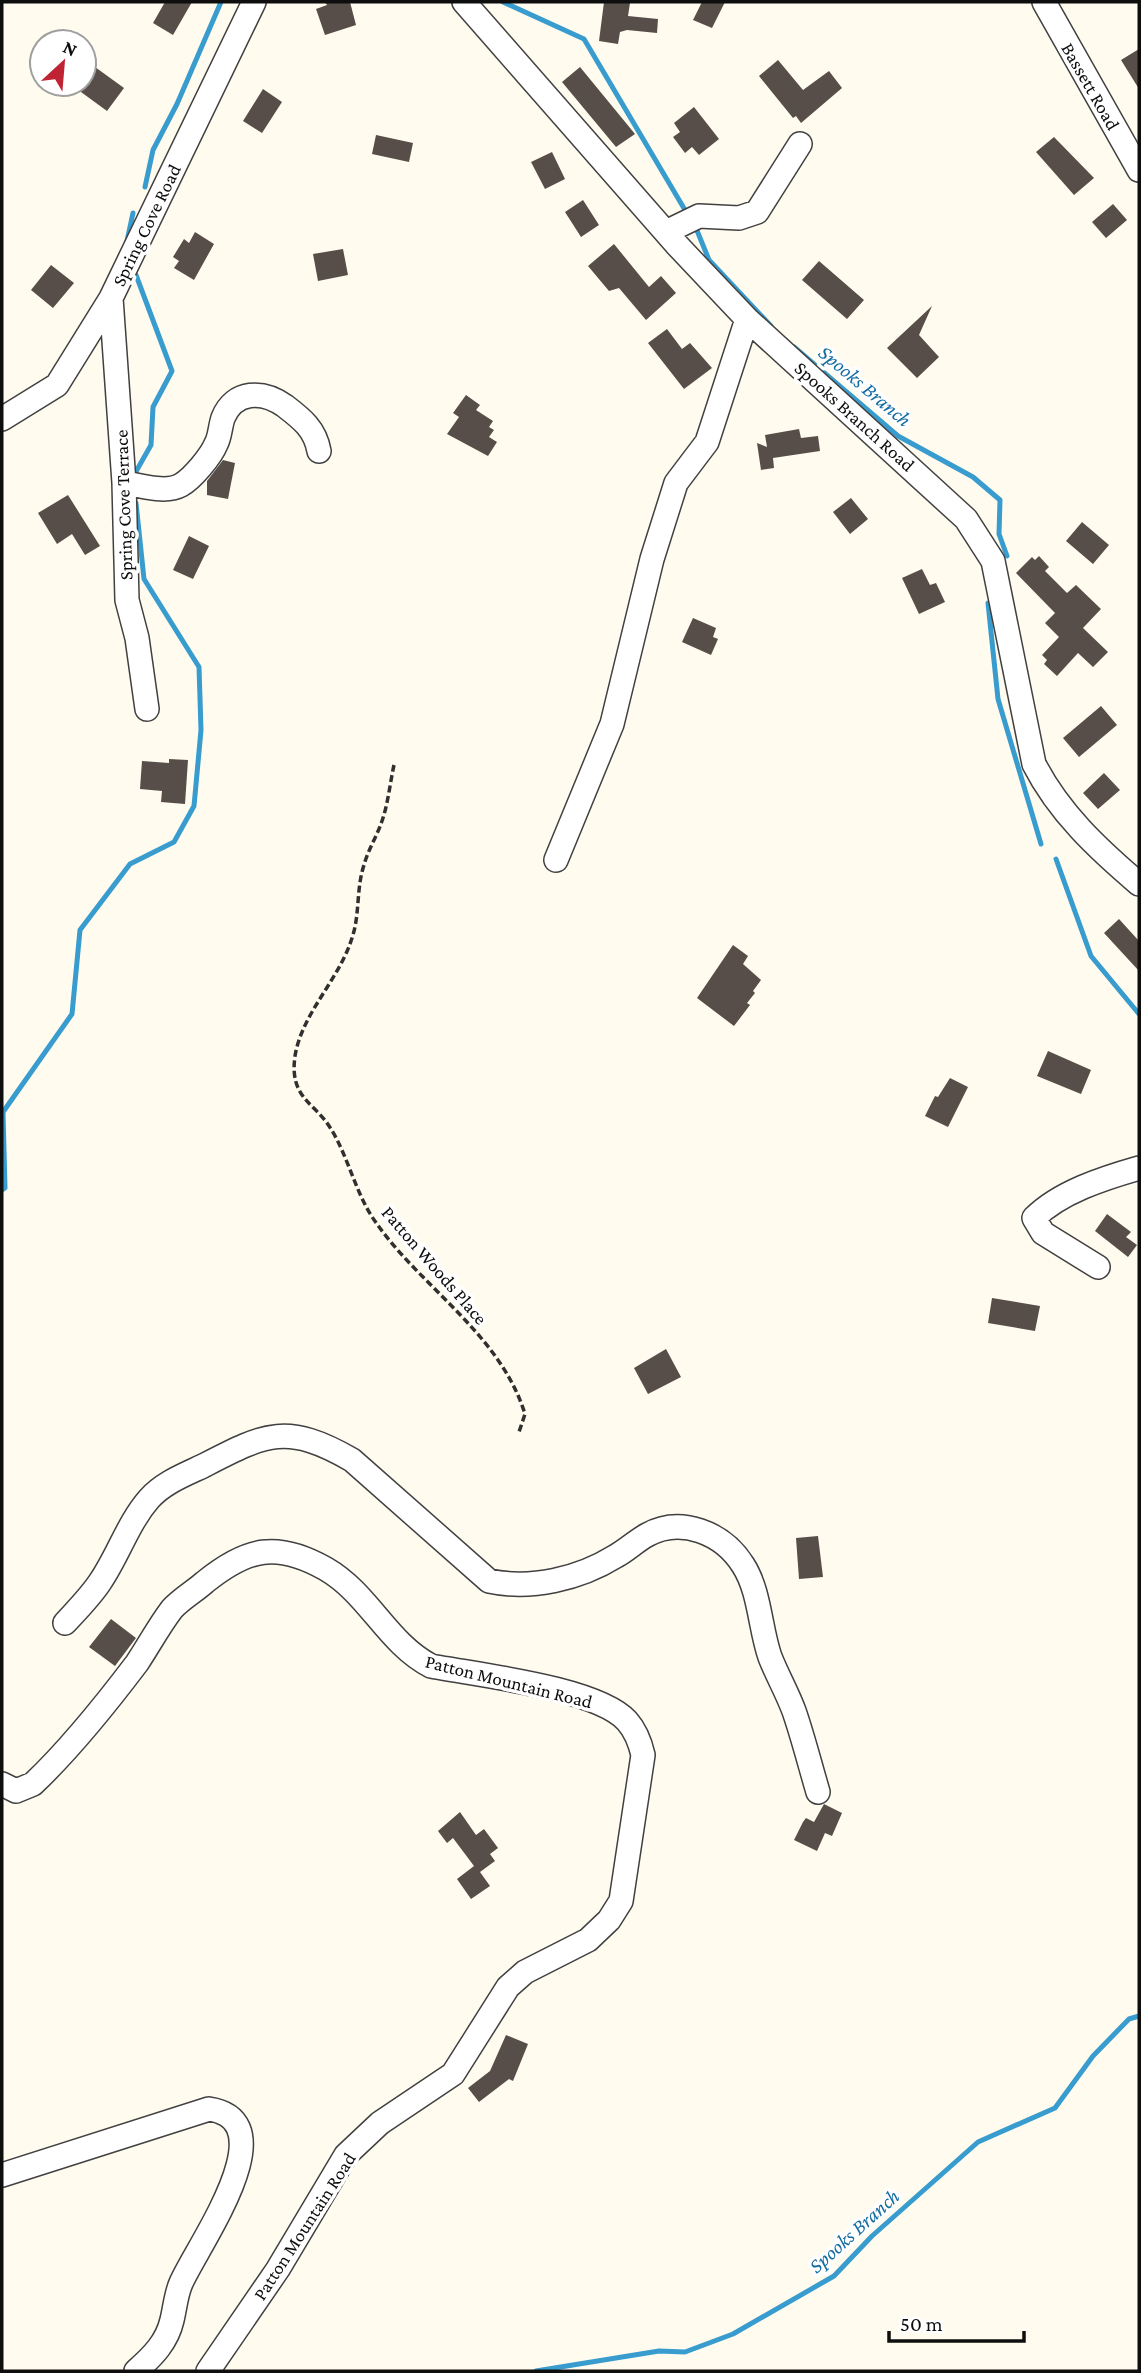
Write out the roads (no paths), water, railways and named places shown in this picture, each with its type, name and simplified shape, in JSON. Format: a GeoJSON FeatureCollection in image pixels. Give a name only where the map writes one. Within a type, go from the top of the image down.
{"type":"FeatureCollection","features":[{"type":"Feature","properties":{"kind":"street","name":"Spring Cove Road"},"geometry":{"type":"LineString","coordinates":[[2,419],[57,385],[111,298],[254,2]]}},
{"type":"Feature","properties":{"kind":"street","name":"Spooks Branch Road"},"geometry":{"type":"LineString","coordinates":[[464,2],[666,232],[747,319],[966,519],[993,561],[1034,764],[1049,793],[1068,817],[1139,884]]}},
{"type":"Feature","properties":{"kind":"street","name":"Bassett Road"},"geometry":{"type":"LineString","coordinates":[[1044,2],[1139,170]]}},
{"type":"Feature","properties":{"kind":"street"},"geometry":{"type":"LineString","coordinates":[[666,232],[699,216],[739,218],[757,212],[800,144]]}},
{"type":"Feature","properties":{"kind":"street","name":"Spring Cove Terrace"},"geometry":{"type":"LineString","coordinates":[[111,298],[124,482],[127,600],[137,638],[147,709]]}},
{"type":"Feature","properties":{"kind":"street"},"geometry":{"type":"LineString","coordinates":[[556,860],[612,724],[652,559],[676,483],[707,442],[747,319]]}},
{"type":"Feature","properties":{"kind":"street"},"geometry":{"type":"LineString","coordinates":[[124,482],[165,489],[181,485],[216,445],[224,416],[238,399],[257,393],[281,404],[301,419],[316,435],[319,451]]}},
{"type":"Feature","properties":{"kind":"street"},"geometry":{"type":"LineString","coordinates":[[1098,1267],[1043,1233],[1034,1219],[1045,1207],[1074,1192],[1139,1168]]}},
{"type":"Feature","properties":{"kind":"street"},"geometry":{"type":"LineString","coordinates":[[65,1623],[100,1582],[142,1507],[160,1489],[255,1439],[277,1436],[302,1439],[325,1446],[352,1460],[489,1581],[511,1586],[572,1576],[609,1560],[653,1532],[672,1527],[699,1530],[716,1540],[743,1565],[749,1579],[766,1645],[794,1710],[818,1792]]}},
{"type":"Feature","properties":{"kind":"street","name":"Patton Mountain Road"},"geometry":{"type":"LineString","coordinates":[[2,1784],[16,1791],[33,1784],[136,1663],[173,1608],[230,1562],[244,1555],[270,1550],[290,1554],[327,1570],[361,1598],[395,1640],[413,1656],[431,1665],[563,1691],[608,1707],[626,1720],[638,1736],[643,1755],[621,1901],[609,1920],[588,1940],[526,1972],[508,1987],[453,2074],[380,2123],[346,2155],[278,2269],[208,2371]]}},
{"type":"Feature","properties":{"kind":"street"},"geometry":{"type":"LineString","coordinates":[[2,2175],[209,2109],[225,2111],[240,2127],[242,2147],[237,2171],[207,2237],[180,2285],[171,2324],[158,2351],[136,2371]]}},
{"type":"Feature","properties":{"kind":"waterway"},"geometry":{"type":"LineString","coordinates":[[145,187],[153,150],[177,104],[221,2]]}},
{"type":"Feature","properties":{"kind":"waterway","name":"Spooks Branch"},"geometry":{"type":"LineString","coordinates":[[503,2],[584,39],[685,210]]}},
{"type":"Feature","properties":{"kind":"waterway"},"geometry":{"type":"LineString","coordinates":[[127,241],[133,213]]}},
{"type":"Feature","properties":{"kind":"waterway","name":"Spooks Branch"},"geometry":{"type":"LineString","coordinates":[[696,228],[709,260],[771,326]]}},
{"type":"Feature","properties":{"kind":"waterway"},"geometry":{"type":"LineString","coordinates":[[134,475],[151,445],[153,407],[172,371],[136,275]]}},
{"type":"Feature","properties":{"kind":"waterway","name":"Spooks Branch"},"geometry":{"type":"LineString","coordinates":[[794,347],[898,436],[973,477],[1000,500],[999,534],[1007,556]]}},
{"type":"Feature","properties":{"kind":"waterway"},"geometry":{"type":"LineString","coordinates":[[2,1190],[5,1188],[3,1112],[72,1014],[80,930],[130,864],[174,842],[194,806],[201,730],[199,667],[144,579],[136,503]]}},
{"type":"Feature","properties":{"kind":"waterway","name":"Spooks Branch"},"geometry":{"type":"LineString","coordinates":[[988,603],[998,699],[1041,844]]}},
{"type":"Feature","properties":{"kind":"waterway","name":"Spooks Branch"},"geometry":{"type":"LineString","coordinates":[[1056,859],[1091,956],[1139,1014]]}},
{"type":"Feature","properties":{"kind":"waterway","name":"Spooks Branch"},"geometry":{"type":"LineString","coordinates":[[536,2371],[659,2351],[685,2352],[733,2334],[834,2276],[872,2236],[978,2142],[1055,2108],[1093,2056],[1129,2019],[1139,2016]]}}]}
